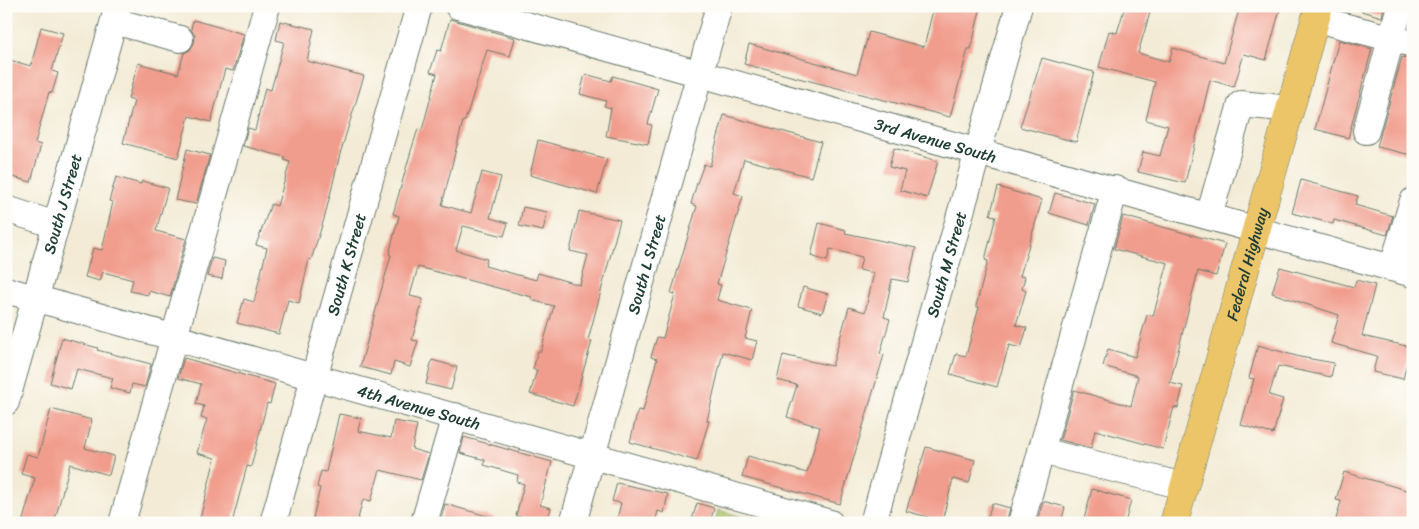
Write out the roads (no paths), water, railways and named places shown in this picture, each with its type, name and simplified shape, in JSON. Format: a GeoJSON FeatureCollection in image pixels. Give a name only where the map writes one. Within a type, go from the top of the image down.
{"type":"FeatureCollection","features":[{"type":"Feature","properties":{"kind":"main road","name":"Federal Highway"},"geometry":{"type":"LineString","coordinates":[[1174,523],[1317,12]]}},
{"type":"Feature","properties":{"kind":"street"},"geometry":{"type":"LineString","coordinates":[[122,523],[267,6]]}},
{"type":"Feature","properties":{"kind":"street","name":"South K Street"},"geometry":{"type":"LineString","coordinates":[[273,523],[418,6]]}},
{"type":"Feature","properties":{"kind":"street","name":"3rd Avenue South"},"geometry":{"type":"LineString","coordinates":[[458,6],[1403,271]]}},
{"type":"Feature","properties":{"kind":"street","name":"South L Street"},"geometry":{"type":"LineString","coordinates":[[573,523],[719,6]]}},
{"type":"Feature","properties":{"kind":"street","name":"South M Street"},"geometry":{"type":"LineString","coordinates":[[873,523],[1019,6]]}},
{"type":"Feature","properties":{"kind":"street"},"geometry":{"type":"LineString","coordinates":[[1366,131],[1402,41],[1400,6]]}},
{"type":"Feature","properties":{"kind":"street"},"geometry":{"type":"LineString","coordinates":[[1317,12],[1402,41]]}},
{"type":"Feature","properties":{"kind":"street"},"geometry":{"type":"LineString","coordinates":[[116,13],[180,39]]}},
{"type":"Feature","properties":{"kind":"street","name":"South J Street"},"geometry":{"type":"LineString","coordinates":[[6,402],[116,13]]}},
{"type":"Feature","properties":{"kind":"street"},"geometry":{"type":"LineString","coordinates":[[1209,216],[1241,104],[1290,109]]}},
{"type":"Feature","properties":{"kind":"street"},"geometry":{"type":"LineString","coordinates":[[1021,523],[1115,190]]}},
{"type":"Feature","properties":{"kind":"street"},"geometry":{"type":"LineString","coordinates":[[1403,271],[1413,201]]}},
{"type":"Feature","properties":{"kind":"street"},"geometry":{"type":"LineString","coordinates":[[6,209],[56,225]]}},
{"type":"Feature","properties":{"kind":"street","name":"4th Avenue South"},"geometry":{"type":"LineString","coordinates":[[6,290],[830,523]]}},
{"type":"Feature","properties":{"kind":"street"},"geometry":{"type":"LineString","coordinates":[[424,523],[455,416]]}},
{"type":"Feature","properties":{"kind":"street"},"geometry":{"type":"LineString","coordinates":[[1041,451],[1184,486]]}}]}
